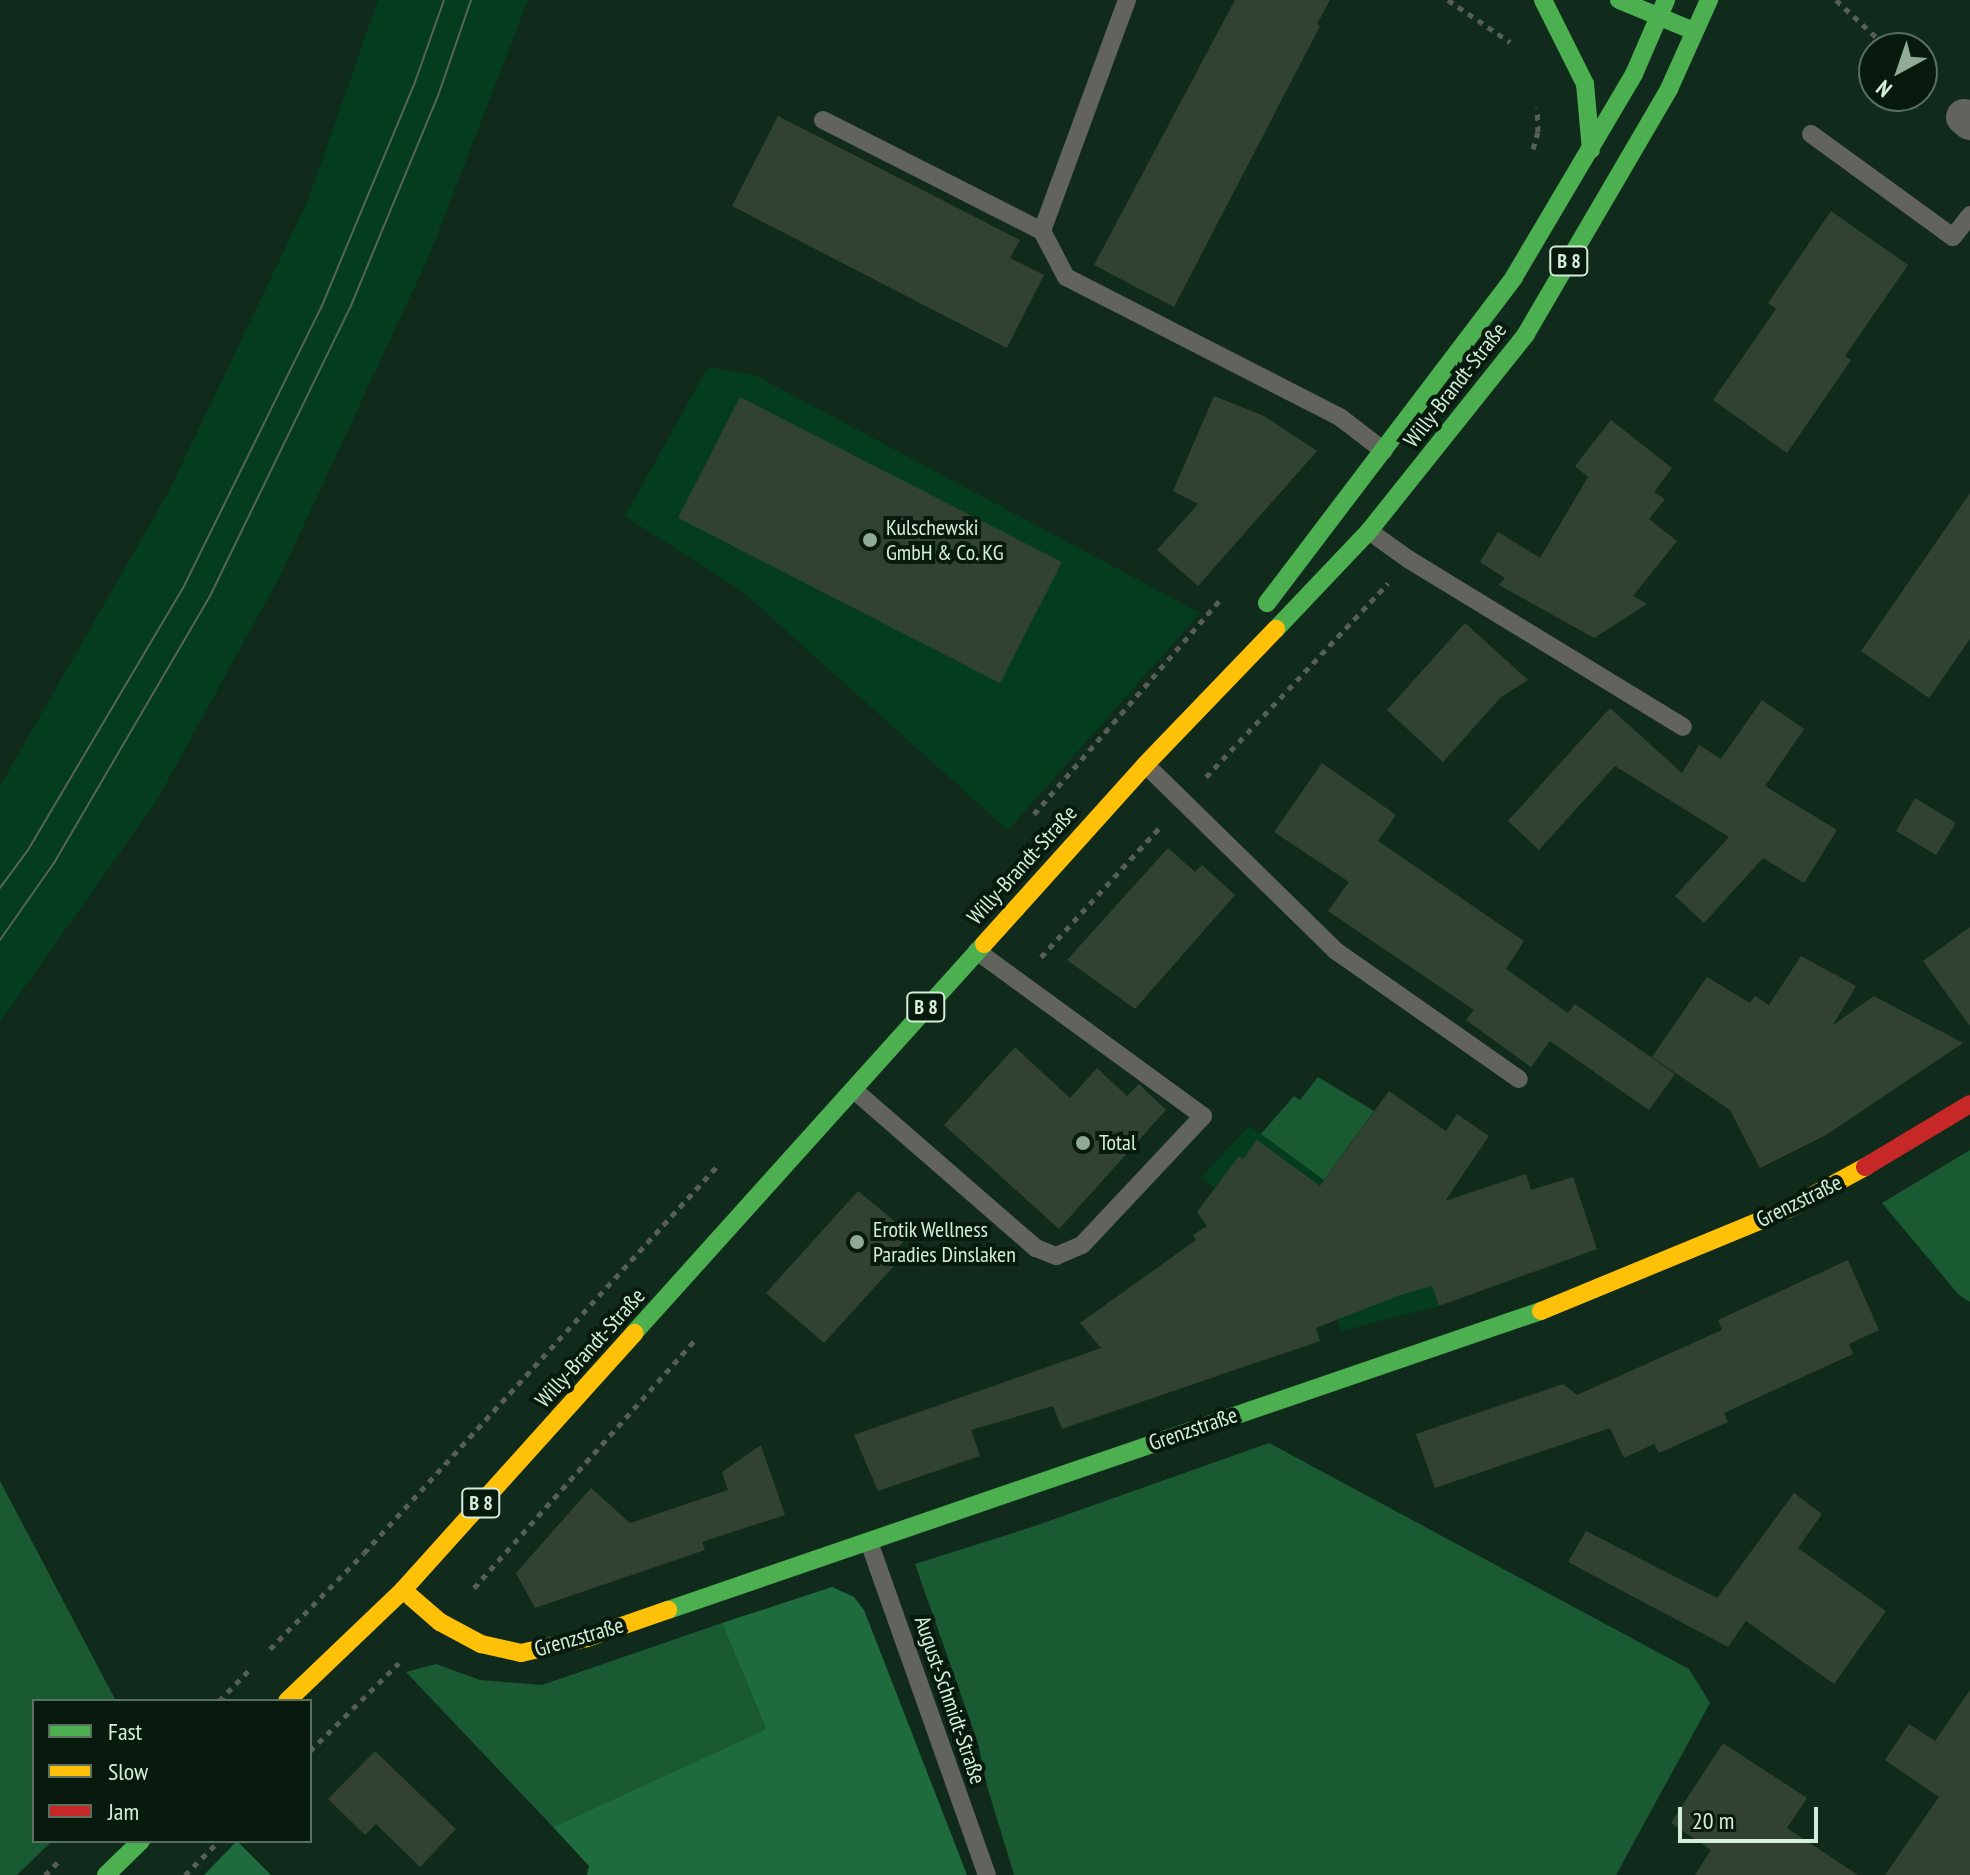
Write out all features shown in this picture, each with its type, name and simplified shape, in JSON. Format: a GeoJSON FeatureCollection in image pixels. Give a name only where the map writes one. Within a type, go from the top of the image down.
{"type":"FeatureCollection","features":[{"type":"Feature","properties":{"kind":"main road"},"geometry":{"type":"LineString","coordinates":[[1543,0],[1585,84],[1591,150]]}},
{"type":"Feature","properties":{"kind":"main road"},"geometry":{"type":"LineString","coordinates":[[1619,0],[1663,8],[1695,32]]}},
{"type":"Feature","properties":{"kind":"main road","name":"Willy-Brandt-Straße"},"geometry":{"type":"LineString","coordinates":[[289,1699],[403,1590],[1145,765],[1369,531],[1526,334],[1669,89],[1709,0]]}},
{"type":"Feature","properties":{"kind":"main road","name":"B 8"},"geometry":{"type":"LineString","coordinates":[[1259,614],[1514,277],[1634,74],[1663,8]]}},
{"type":"Feature","properties":{"kind":"main road","name":"B 8"},"geometry":{"type":"LineString","coordinates":[[1145,765],[1240,639]]}},
{"type":"Feature","properties":{"kind":"main road","name":"Grenzstraße"},"geometry":{"type":"LineString","coordinates":[[403,1590],[440,1622],[481,1644],[521,1653],[587,1638],[1532,1315],[1788,1209],[1903,1146],[1970,1104]]}},
{"type":"Feature","properties":{"kind":"main road"},"geometry":{"type":"LineString","coordinates":[[106,1875],[139,1843]]}},
{"type":"Feature","properties":{"kind":"lane"},"geometry":{"type":"LineString","coordinates":[[1042,231],[1127,0]]}},
{"type":"Feature","properties":{"kind":"lane"},"geometry":{"type":"LineString","coordinates":[[823,120],[1042,231],[1066,277],[1341,418],[1416,473]]}},
{"type":"Feature","properties":{"kind":"lane"},"geometry":{"type":"LineString","coordinates":[[1811,134],[1953,237],[1970,215]]}},
{"type":"Feature","properties":{"kind":"lane"},"geometry":{"type":"LineString","coordinates":[[1369,531],[1683,727]]}},
{"type":"Feature","properties":{"kind":"lane"},"geometry":{"type":"LineString","coordinates":[[1145,765],[1336,951],[1519,1079]]}},
{"type":"Feature","properties":{"kind":"lane"},"geometry":{"type":"LineString","coordinates":[[854,1090],[1036,1248],[1056,1256],[1082,1245],[1203,1116],[977,951]]}},
{"type":"Feature","properties":{"kind":"lane","name":"August-Schmidt-Straße"},"geometry":{"type":"LineString","coordinates":[[868,1540],[987,1875]]}},
{"type":"Feature","properties":{"kind":"path"},"geometry":{"type":"LineString","coordinates":[[1448,0],[1507,38],[1514,48]]}},
{"type":"Feature","properties":{"kind":"path"},"geometry":{"type":"LineString","coordinates":[[1836,0],[1871,32]]}},
{"type":"Feature","properties":{"kind":"path"},"geometry":{"type":"LineString","coordinates":[[1530,163],[1538,132],[1537,93]]}},
{"type":"Feature","properties":{"kind":"path"},"geometry":{"type":"LineString","coordinates":[[1028,821],[1232,586]]}},
{"type":"Feature","properties":{"kind":"path"},"geometry":{"type":"LineString","coordinates":[[221,1699],[364,1553],[721,1162]]}},
{"type":"Feature","properties":{"kind":"path"},"geometry":{"type":"LineString","coordinates":[[312,1749],[440,1622]]}},
{"type":"Feature","properties":{"kind":"path"},"geometry":{"type":"LineString","coordinates":[[185,1875],[217,1843]]}},
{"type":"Feature","properties":{"kind":"shaded area"},"geometry":{"type":"Polygon","coordinates":[[[378,0],[528,0],[429,256],[281,574],[157,800],[0,1022],[0,786],[168,493],[307,203],[378,0]]]}},
{"type":"Feature","properties":{"kind":"shaded area"},"geometry":{"type":"Polygon","coordinates":[[[708,367],[755,375],[1200,613],[1008,830],[743,592],[625,516],[708,367]]]}},
{"type":"Feature","properties":{"kind":"shaded area"},"geometry":{"type":"Polygon","coordinates":[[[1318,1077],[1374,1111],[1324,1180],[1261,1134],[1294,1096],[1300,1100],[1318,1077]]]}},
{"type":"Feature","properties":{"kind":"shaded area"},"geometry":{"type":"Polygon","coordinates":[[[1249,1126],[1417,1241],[1439,1306],[1341,1331],[1316,1262],[1201,1178],[1249,1126]]]}},
{"type":"Feature","properties":{"kind":"shaded area"},"geometry":{"type":"Polygon","coordinates":[[[1970,1150],[1970,1302],[1959,1295],[1882,1203],[1970,1150]]]}},
{"type":"Feature","properties":{"kind":"shaded area"},"geometry":{"type":"Polygon","coordinates":[[[1269,1443],[1689,1669],[1710,1703],[1616,1875],[1014,1875],[987,1786],[978,1743],[915,1564],[1032,1527],[1269,1443]]]}},
{"type":"Feature","properties":{"kind":"shaded area"},"geometry":{"type":"Polygon","coordinates":[[[0,1481],[115,1699],[32,1699],[32,1843],[50,1843],[17,1875],[0,1875],[0,1481]]]}},
{"type":"Feature","properties":{"kind":"shaded area"},"geometry":{"type":"Polygon","coordinates":[[[832,1587],[854,1597],[864,1610],[967,1875],[587,1875],[589,1866],[553,1827],[766,1729],[722,1623],[832,1587]]]}},
{"type":"Feature","properties":{"kind":"shaded area"},"geometry":{"type":"Polygon","coordinates":[[[722,1623],[766,1729],[553,1827],[406,1672],[436,1664],[480,1680],[542,1685],[722,1623]]]}},
{"type":"Feature","properties":{"kind":"shaded area"},"geometry":{"type":"Polygon","coordinates":[[[235,1843],[239,1843],[271,1875],[204,1875],[235,1843]]]}},
{"type":"Feature","properties":{"kind":"building"},"geometry":{"type":"Polygon","coordinates":[[[1235,0],[1330,0],[1317,24],[1320,26],[1174,307],[1094,265],[1235,0]]]}},
{"type":"Feature","properties":{"kind":"building"},"geometry":{"type":"Polygon","coordinates":[[[778,116],[1020,240],[1010,258],[1044,275],[1007,348],[732,206],[778,116]]]}},
{"type":"Feature","properties":{"kind":"building"},"geometry":{"type":"Polygon","coordinates":[[[1831,211],[1908,265],[1845,356],[1851,360],[1787,453],[1713,400],[1776,309],[1768,303],[1831,211]]]}},
{"type":"Feature","properties":{"kind":"building"},"geometry":{"type":"Polygon","coordinates":[[[1214,396],[1264,416],[1317,451],[1198,586],[1157,550],[1198,504],[1173,491],[1214,396]]]}},
{"type":"Feature","properties":{"kind":"building","name":"Kulschewski GmbH & Co. KG"},"geometry":{"type":"Polygon","coordinates":[[[740,397],[1062,562],[1000,683],[678,518],[740,397]]]}},
{"type":"Feature","properties":{"kind":"building"},"geometry":{"type":"Polygon","coordinates":[[[1611,420],[1672,468],[1654,492],[1665,499],[1649,519],[1677,541],[1633,596],[1647,604],[1594,638],[1499,585],[1505,578],[1480,562],[1498,532],[1540,558],[1588,477],[1575,466],[1611,420]]]}},
{"type":"Feature","properties":{"kind":"building"},"geometry":{"type":"Polygon","coordinates":[[[1970,493],[1970,639],[1929,698],[1861,651],[1970,493]]]}},
{"type":"Feature","properties":{"kind":"building"},"geometry":{"type":"Polygon","coordinates":[[[1465,623],[1528,680],[1501,697],[1443,762],[1387,710],[1465,623]]]}},
{"type":"Feature","properties":{"kind":"building"},"geometry":{"type":"Polygon","coordinates":[[[1762,700],[1804,729],[1765,786],[1837,830],[1804,883],[1763,858],[1704,923],[1675,896],[1729,837],[1615,766],[1539,850],[1508,821],[1610,708],[1682,773],[1699,745],[1721,759],[1762,700]]]}},
{"type":"Feature","properties":{"kind":"building"},"geometry":{"type":"Polygon","coordinates":[[[1322,763],[1396,815],[1378,841],[1524,941],[1506,969],[1568,1013],[1575,1004],[1675,1074],[1649,1110],[1550,1041],[1531,1067],[1466,1020],[1474,1010],[1328,911],[1349,882],[1274,832],[1322,763]]]}},
{"type":"Feature","properties":{"kind":"building"},"geometry":{"type":"Polygon","coordinates":[[[1915,798],[1956,823],[1936,855],[1896,831],[1915,798]]]}},
{"type":"Feature","properties":{"kind":"building"},"geometry":{"type":"Polygon","coordinates":[[[1168,848],[1195,872],[1202,865],[1235,895],[1135,1009],[1067,960],[1168,848]]]}},
{"type":"Feature","properties":{"kind":"building"},"geometry":{"type":"Polygon","coordinates":[[[1970,927],[1970,1026],[1923,961],[1970,927]]]}},
{"type":"Feature","properties":{"kind":"building"},"geometry":{"type":"Polygon","coordinates":[[[1801,956],[1856,986],[1833,1025],[1874,996],[1963,1043],[1826,1135],[1760,1168],[1730,1110],[1652,1057],[1707,977],[1750,1003],[1755,996],[1769,1005],[1801,956]]]}},
{"type":"Feature","properties":{"kind":"building","name":"Total"},"geometry":{"type":"Polygon","coordinates":[[[1015,1047],[1070,1098],[1097,1068],[1127,1096],[1139,1084],[1166,1110],[1059,1229],[944,1125],[1015,1047]]]}},
{"type":"Feature","properties":{"kind":"building"},"geometry":{"type":"Polygon","coordinates":[[[1389,1091],[1446,1131],[1457,1114],[1489,1136],[1445,1201],[1526,1174],[1531,1190],[1573,1177],[1597,1249],[1439,1306],[1432,1286],[1400,1295],[1316,1328],[1320,1341],[1062,1429],[1053,1406],[971,1430],[980,1456],[878,1491],[854,1435],[1101,1348],[1080,1323],[1196,1240],[1193,1235],[1207,1226],[1197,1212],[1239,1156],[1243,1159],[1257,1140],[1320,1186],[1389,1091]]]}},
{"type":"Feature","properties":{"kind":"building"},"geometry":{"type":"Polygon","coordinates":[[[858,1191],[910,1234],[896,1250],[903,1256],[824,1343],[766,1293],[858,1191]]]}},
{"type":"Feature","properties":{"kind":"building"},"geometry":{"type":"Polygon","coordinates":[[[1848,1260],[1879,1330],[1849,1344],[1853,1354],[1724,1413],[1728,1422],[1659,1453],[1654,1444],[1624,1458],[1610,1428],[1435,1488],[1416,1434],[1563,1384],[1577,1395],[1722,1330],[1718,1320],[1848,1260]]]}},
{"type":"Feature","properties":{"kind":"building"},"geometry":{"type":"Polygon","coordinates":[[[761,1445],[785,1515],[702,1542],[705,1550],[535,1608],[516,1573],[591,1488],[630,1523],[728,1490],[722,1472],[761,1445]]]}},
{"type":"Feature","properties":{"kind":"building"},"geometry":{"type":"Polygon","coordinates":[[[1794,1493],[1822,1514],[1798,1548],[1886,1611],[1834,1684],[1746,1621],[1728,1647],[1568,1562],[1586,1531],[1717,1598],[1794,1493]]]}},
{"type":"Feature","properties":{"kind":"building"},"geometry":{"type":"Polygon","coordinates":[[[1970,1690],[1970,1875],[1885,1875],[1939,1797],[1885,1760],[1909,1724],[1935,1741],[1970,1690]]]}},
{"type":"Feature","properties":{"kind":"building"},"geometry":{"type":"Polygon","coordinates":[[[1723,1743],[1807,1798],[1787,1828],[1858,1875],[1695,1875],[1711,1850],[1671,1823],[1723,1743]]]}},
{"type":"Feature","properties":{"kind":"building"},"geometry":{"type":"Polygon","coordinates":[[[375,1751],[456,1829],[420,1867],[376,1824],[365,1835],[328,1799],[375,1751]]]}},
{"type":"Feature","properties":{"kind":"tram line"},"geometry":{"type":"LineString","coordinates":[[0,888],[28,850],[185,584],[321,308],[415,82],[444,0]]}},
{"type":"Feature","properties":{"kind":"tram line"},"geometry":{"type":"LineString","coordinates":[[0,940],[54,863],[210,596],[350,308],[438,96],[471,0]]}},
{"type":"Feature","properties":{"kind":"traffic: fast"},"geometry":{"type":"LineString","coordinates":[[1543,0],[1585,84],[1591,150]]}},
{"type":"Feature","properties":{"kind":"traffic: fast"},"geometry":{"type":"LineString","coordinates":[[1619,0],[1694,31]]}},
{"type":"Feature","properties":{"kind":"traffic: fast"},"geometry":{"type":"LineString","coordinates":[[1267,603],[1514,277],[1634,74],[1666,0]]}},
{"type":"Feature","properties":{"kind":"traffic: fast"},"geometry":{"type":"LineString","coordinates":[[1276,629],[1369,531],[1526,334],[1669,89],[1709,0]]}},
{"type":"Feature","properties":{"kind":"traffic: fast"},"geometry":{"type":"LineString","coordinates":[[634,1333],[984,944]]}},
{"type":"Feature","properties":{"kind":"traffic: fast"},"geometry":{"type":"LineString","coordinates":[[668,1610],[1541,1311]]}},
{"type":"Feature","properties":{"kind":"traffic: fast"},"geometry":{"type":"LineString","coordinates":[[106,1875],[139,1843]]}},
{"type":"Feature","properties":{"kind":"traffic: slow"},"geometry":{"type":"LineString","coordinates":[[984,944],[1145,765],[1276,629]]}},
{"type":"Feature","properties":{"kind":"traffic: slow"},"geometry":{"type":"LineString","coordinates":[[1541,1311],[1788,1209],[1865,1167]]}},
{"type":"Feature","properties":{"kind":"traffic: slow"},"geometry":{"type":"LineString","coordinates":[[289,1699],[403,1590],[634,1333]]}},
{"type":"Feature","properties":{"kind":"traffic: slow"},"geometry":{"type":"LineString","coordinates":[[403,1590],[440,1622],[481,1644],[521,1653],[587,1638],[668,1610]]}},
{"type":"Feature","properties":{"kind":"traffic: jam"},"geometry":{"type":"LineString","coordinates":[[1865,1167],[1970,1104]]}},
{"type":"Feature","properties":{"kind":"place","name":"Kulschewski GmbH & Co. KG"},"geometry":{"type":"Point","coordinates":[870,540]}},
{"type":"Feature","properties":{"kind":"place","name":"Total"},"geometry":{"type":"Point","coordinates":[1083,1143]}},
{"type":"Feature","properties":{"kind":"place","name":"Erotik Wellness Paradies Dinslaken"},"geometry":{"type":"Point","coordinates":[857,1242]}}]}
